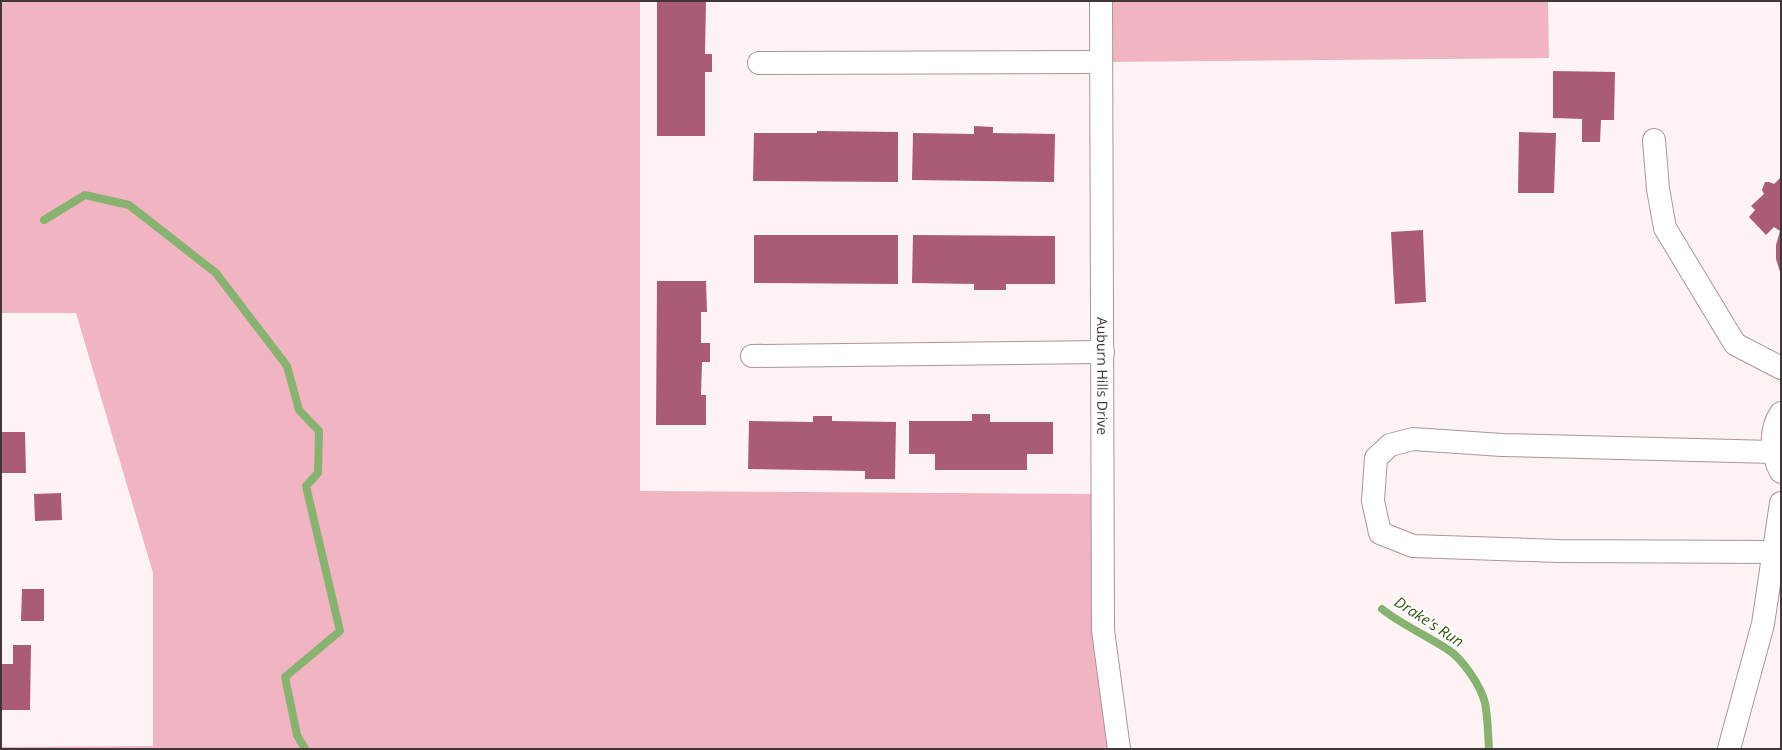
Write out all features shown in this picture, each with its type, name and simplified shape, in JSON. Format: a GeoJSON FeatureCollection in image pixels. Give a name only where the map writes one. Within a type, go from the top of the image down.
{"type":"FeatureCollection","features":[{"type":"Feature","properties":{"kind":"street","name":"Auburn Hills Drive"},"geometry":{"type":"LineString","coordinates":[[1100,1],[1103,352],[1103,630],[1119,749]]}},
{"type":"Feature","properties":{"kind":"street"},"geometry":{"type":"LineString","coordinates":[[759,63],[1101,62]]}},
{"type":"Feature","properties":{"kind":"street"},"geometry":{"type":"LineString","coordinates":[[1654,140],[1658,189],[1665,228],[1735,344],[1781,368]]}},
{"type":"Feature","properties":{"kind":"street"},"geometry":{"type":"LineString","coordinates":[[752,356],[1103,352]]}},
{"type":"Feature","properties":{"kind":"street"},"geometry":{"type":"LineString","coordinates":[[1781,413],[1778,417],[1773,434],[1773,452],[1781,472]]}},
{"type":"Feature","properties":{"kind":"street"},"geometry":{"type":"LineString","coordinates":[[1773,452],[1502,445],[1413,439],[1390,445],[1376,458],[1373,501],[1380,533],[1413,546],[1559,551],[1774,552]]}},
{"type":"Feature","properties":{"kind":"street"},"geometry":{"type":"LineString","coordinates":[[1729,749],[1764,624],[1781,503]]}},
{"type":"Feature","properties":{"kind":"shaded area"},"geometry":{"type":"Polygon","coordinates":[[[1,1],[640,1],[640,491],[1103,494],[1119,749],[1,749],[1,747],[153,746],[153,573],[76,313],[1,313],[1,1]]]}},
{"type":"Feature","properties":{"kind":"shaded area"},"geometry":{"type":"Polygon","coordinates":[[[1101,1],[1548,1],[1549,58],[1101,62],[1101,1]]]}},
{"type":"Feature","properties":{"kind":"building"},"geometry":{"type":"Polygon","coordinates":[[[657,1],[706,1],[705,54],[712,54],[712,72],[705,72],[705,136],[657,136],[657,1]]]}},
{"type":"Feature","properties":{"kind":"building"},"geometry":{"type":"Polygon","coordinates":[[[1553,71],[1615,72],[1614,120],[1601,120],[1600,142],[1582,142],[1582,119],[1553,118],[1553,71]]]}},
{"type":"Feature","properties":{"kind":"building"},"geometry":{"type":"Polygon","coordinates":[[[974,126],[993,127],[993,133],[1055,134],[1054,182],[912,180],[913,133],[974,134],[974,126]]]}},
{"type":"Feature","properties":{"kind":"building"},"geometry":{"type":"Polygon","coordinates":[[[817,131],[898,132],[898,182],[753,181],[754,133],[817,133],[817,131]]]}},
{"type":"Feature","properties":{"kind":"building"},"geometry":{"type":"Polygon","coordinates":[[[1519,132],[1556,133],[1554,193],[1518,193],[1519,132]]]}},
{"type":"Feature","properties":{"kind":"building"},"geometry":{"type":"Polygon","coordinates":[[[1781,177],[1781,275],[1776,259],[1776,245],[1780,231],[1774,227],[1766,235],[1749,217],[1755,210],[1751,206],[1764,194],[1762,190],[1765,182],[1774,184],[1781,177]]]}},
{"type":"Feature","properties":{"kind":"building"},"geometry":{"type":"Polygon","coordinates":[[[1423,230],[1426,302],[1395,304],[1391,232],[1423,230]]]}},
{"type":"Feature","properties":{"kind":"building"},"geometry":{"type":"Polygon","coordinates":[[[754,235],[898,235],[898,284],[754,283],[754,235]]]}},
{"type":"Feature","properties":{"kind":"building"},"geometry":{"type":"Polygon","coordinates":[[[913,235],[1055,236],[1055,284],[1006,284],[1006,290],[974,290],[974,284],[912,283],[913,235]]]}},
{"type":"Feature","properties":{"kind":"building"},"geometry":{"type":"Polygon","coordinates":[[[657,281],[706,281],[707,312],[701,312],[701,343],[710,343],[710,362],[702,362],[701,395],[706,395],[706,425],[656,425],[657,281]]]}},
{"type":"Feature","properties":{"kind":"building"},"geometry":{"type":"Polygon","coordinates":[[[972,414],[990,414],[990,422],[1053,422],[1053,454],[1027,454],[1027,470],[935,470],[935,454],[909,454],[909,421],[972,421],[972,414]]]}},
{"type":"Feature","properties":{"kind":"building"},"geometry":{"type":"Polygon","coordinates":[[[813,416],[832,416],[832,421],[896,422],[895,479],[865,479],[865,471],[748,469],[749,421],[813,422],[813,416]]]}},
{"type":"Feature","properties":{"kind":"building"},"geometry":{"type":"Polygon","coordinates":[[[1,432],[25,432],[26,473],[1,473],[1,432]]]}},
{"type":"Feature","properties":{"kind":"building"},"geometry":{"type":"Polygon","coordinates":[[[61,493],[62,520],[35,521],[34,494],[61,493]]]}},
{"type":"Feature","properties":{"kind":"building"},"geometry":{"type":"Polygon","coordinates":[[[22,589],[44,589],[44,621],[21,621],[22,589]]]}},
{"type":"Feature","properties":{"kind":"building"},"geometry":{"type":"Polygon","coordinates":[[[13,645],[31,645],[30,710],[1,710],[1,664],[13,664],[13,645]]]}},
{"type":"Feature","properties":{"kind":"waterway"},"geometry":{"type":"LineString","coordinates":[[44,220],[85,195],[129,205],[216,273],[287,366],[299,410],[319,431],[318,473],[306,486],[340,631],[285,677],[297,735],[305,749]]}},
{"type":"Feature","properties":{"kind":"waterway","name":"Drake's Run"},"geometry":{"type":"LineString","coordinates":[[1382,609],[1453,653],[1465,666],[1483,696],[1487,720],[1489,749]]}}]}
